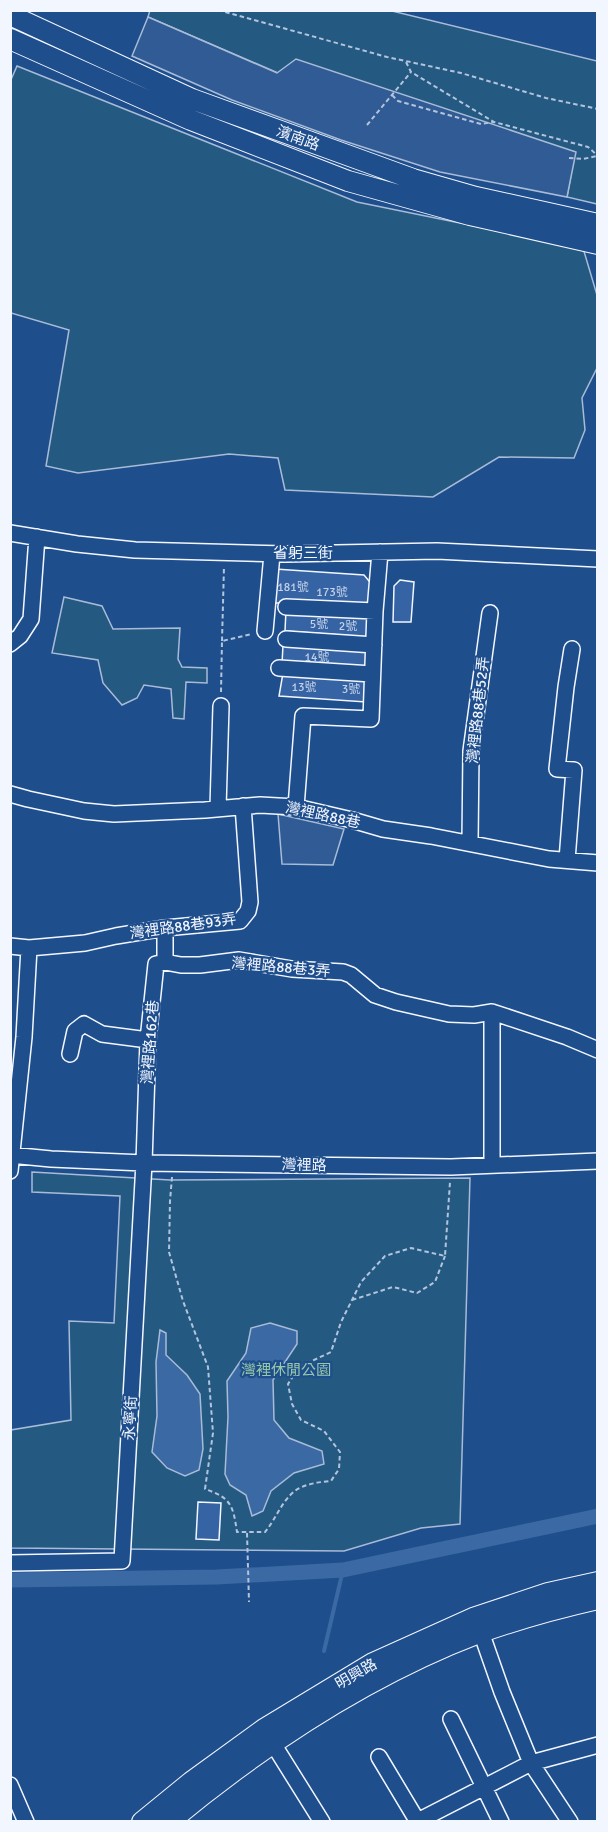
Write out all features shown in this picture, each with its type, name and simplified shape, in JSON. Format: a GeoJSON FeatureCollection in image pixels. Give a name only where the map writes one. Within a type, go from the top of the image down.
{"type":"FeatureCollection","features":[{"type":"Feature","properties":{"kind":"main road","name":"濱南路"},"geometry":{"type":"LineString","coordinates":[[17,18],[192,99],[391,171],[476,197],[597,224]]}},
{"type":"Feature","properties":{"kind":"main road","name":"濱南路"},"geometry":{"type":"LineString","coordinates":[[11,42],[191,120],[348,181],[470,215],[597,244]]}},
{"type":"Feature","properties":{"kind":"main road","name":"明興路"},"geometry":{"type":"LineString","coordinates":[[169,1821],[268,1736],[372,1663],[473,1618],[548,1593],[597,1582]]}},
{"type":"Feature","properties":{"kind":"main road","name":"明興路"},"geometry":{"type":"LineString","coordinates":[[142,1821],[191,1782],[268,1736],[378,1678],[480,1632],[597,1599]]}},
{"type":"Feature","properties":{"kind":"street"},"geometry":{"type":"LineString","coordinates":[[11,42],[17,18]]}},
{"type":"Feature","properties":{"kind":"street","name":"省躬三街"},"geometry":{"type":"LineString","coordinates":[[10,533],[77,544],[135,550],[272,554],[437,551],[597,559]]}},
{"type":"Feature","properties":{"kind":"street"},"geometry":{"type":"LineString","coordinates":[[10,644],[20,636],[32,620],[37,537]]}},
{"type":"Feature","properties":{"kind":"street"},"geometry":{"type":"LineString","coordinates":[[296,807],[303,716],[370,719],[380,552]]}},
{"type":"Feature","properties":{"kind":"street"},"geometry":{"type":"LineString","coordinates":[[265,631],[272,554]]}},
{"type":"Feature","properties":{"kind":"street"},"geometry":{"type":"LineString","coordinates":[[286,607],[375,611]]}},
{"type":"Feature","properties":{"kind":"street","name":"灣裡路88巷52弄"},"geometry":{"type":"LineString","coordinates":[[470,843],[471,751],[490,612]]}},
{"type":"Feature","properties":{"kind":"street"},"geometry":{"type":"LineString","coordinates":[[286,639],[374,645]]}},
{"type":"Feature","properties":{"kind":"street"},"geometry":{"type":"LineString","coordinates":[[567,860],[574,770],[557,769],[572,649]]}},
{"type":"Feature","properties":{"kind":"street"},"geometry":{"type":"LineString","coordinates":[[279,668],[372,674]]}},
{"type":"Feature","properties":{"kind":"street"},"geometry":{"type":"LineString","coordinates":[[218,808],[221,706]]}},
{"type":"Feature","properties":{"kind":"street","name":"灣裡路88巷"},"geometry":{"type":"LineString","coordinates":[[10,794],[28,800],[84,811],[114,814],[275,804],[296,807],[383,829],[530,855],[597,863]]}},
{"type":"Feature","properties":{"kind":"street","name":"灣裡路88巷93弄"},"geometry":{"type":"LineString","coordinates":[[10,946],[29,948],[85,943],[165,928],[240,921],[248,911],[249,902],[243,806]]}},
{"type":"Feature","properties":{"kind":"street","name":"灣裡路162巷"},"geometry":{"type":"LineString","coordinates":[[144,1163],[148,1040],[156,964],[165,962],[165,928]]}},
{"type":"Feature","properties":{"kind":"street"},"geometry":{"type":"LineString","coordinates":[[10,1172],[24,1037],[29,948]]}},
{"type":"Feature","properties":{"kind":"street","name":"灣裡路88巷3弄"},"geometry":{"type":"LineString","coordinates":[[165,962],[200,965],[238,960],[303,970],[343,972],[351,975],[375,995],[396,1002],[449,1014],[474,1015],[492,1012],[567,1037],[597,1050]]}},
{"type":"Feature","properties":{"kind":"street"},"geometry":{"type":"LineString","coordinates":[[492,1012],[492,1165]]}},
{"type":"Feature","properties":{"kind":"street"},"geometry":{"type":"LineString","coordinates":[[70,1054],[75,1031],[84,1024],[102,1034],[148,1040]]}},
{"type":"Feature","properties":{"kind":"street","name":"灣裡路"},"geometry":{"type":"LineString","coordinates":[[11,1155],[144,1163],[451,1167],[597,1161]]}},
{"type":"Feature","properties":{"kind":"street","name":"永寧街"},"geometry":{"type":"LineString","coordinates":[[10,1563],[122,1561],[144,1163]]}},
{"type":"Feature","properties":{"kind":"street"},"geometry":{"type":"LineString","coordinates":[[480,1632],[531,1763],[570,1821]]}},
{"type":"Feature","properties":{"kind":"street"},"geometry":{"type":"LineString","coordinates":[[452,1719],[501,1821]]}},
{"type":"Feature","properties":{"kind":"street"},"geometry":{"type":"LineString","coordinates":[[268,1736],[322,1821]]}},
{"type":"Feature","properties":{"kind":"street"},"geometry":{"type":"LineString","coordinates":[[379,1757],[418,1821],[531,1763],[597,1745]]}},
{"type":"Feature","properties":{"kind":"street"},"geometry":{"type":"LineString","coordinates":[[10,1785],[26,1821]]}},
{"type":"Feature","properties":{"kind":"path"},"geometry":{"type":"LineString","coordinates":[[218,10],[387,57],[461,73],[546,98],[597,110]]}},
{"type":"Feature","properties":{"kind":"path"},"geometry":{"type":"LineString","coordinates":[[406,62],[411,72],[494,122],[588,147],[597,155]]}},
{"type":"Feature","properties":{"kind":"path"},"geometry":{"type":"LineString","coordinates":[[367,125],[411,72]]}},
{"type":"Feature","properties":{"kind":"path"},"geometry":{"type":"LineString","coordinates":[[392,95],[398,101],[481,124],[494,122]]}},
{"type":"Feature","properties":{"kind":"path"},"geometry":{"type":"LineString","coordinates":[[569,158],[583,159],[597,155]]}},
{"type":"Feature","properties":{"kind":"path"},"geometry":{"type":"LineString","coordinates":[[221,706],[224,552]]}},
{"type":"Feature","properties":{"kind":"path"},"geometry":{"type":"LineString","coordinates":[[222,641],[265,631]]}},
{"type":"Feature","properties":{"kind":"path"},"geometry":{"type":"LineString","coordinates":[[174,1163],[170,1201],[169,1252],[183,1301],[208,1367],[213,1432],[205,1489],[223,1496],[231,1506],[237,1532],[265,1532],[284,1503],[299,1487],[331,1481],[339,1469],[340,1452],[324,1431],[301,1420],[292,1404],[288,1384],[299,1367],[331,1352],[340,1322],[361,1282],[385,1256],[411,1248],[445,1256]]}},
{"type":"Feature","properties":{"kind":"path"},"geometry":{"type":"LineString","coordinates":[[352,1300],[393,1287],[417,1293],[435,1282],[445,1256],[451,1167]]}},
{"type":"Feature","properties":{"kind":"path"},"geometry":{"type":"LineString","coordinates":[[248,1532],[249,1602]]}},
{"type":"Feature","properties":{"kind":"green space"},"geometry":{"type":"Polygon","coordinates":[[[150,10],[392,11],[597,61],[597,204],[567,197],[575,152],[278,73],[148,17],[150,10]]]}},
{"type":"Feature","properties":{"kind":"green space"},"geometry":{"type":"Polygon","coordinates":[[[17,66],[357,202],[583,248],[597,295],[598,366],[582,398],[585,430],[574,458],[499,457],[433,497],[285,490],[278,458],[229,454],[78,473],[46,466],[69,330],[11,313],[10,82],[17,66]]]}},
{"type":"Feature","properties":{"kind":"green space"},"geometry":{"type":"Polygon","coordinates":[[[64,597],[102,606],[113,629],[180,628],[178,659],[182,667],[207,668],[207,683],[186,682],[184,719],[173,718],[171,689],[144,685],[137,698],[122,705],[103,683],[98,660],[52,653],[64,597]]]}},
{"type":"Feature","properties":{"kind":"green space","name":"灣裡休閒公園"},"geometry":{"type":"Polygon","coordinates":[[[32,1172],[170,1180],[470,1178],[460,1524],[421,1528],[344,1551],[11,1548],[11,1430],[71,1420],[69,1321],[114,1323],[120,1196],[32,1192],[32,1172]]]}},
{"type":"Feature","properties":{"kind":"shaded area"},"geometry":{"type":"Polygon","coordinates":[[[148,17],[277,73],[296,59],[576,152],[567,197],[440,172],[341,140],[232,100],[132,56],[148,17]]]}},
{"type":"Feature","properties":{"kind":"shaded area"},"geometry":{"type":"Polygon","coordinates":[[[278,814],[344,829],[333,865],[282,864],[278,814]]]}},
{"type":"Feature","properties":{"kind":"shaded area"},"geometry":{"type":"Polygon","coordinates":[[[270,1323],[297,1331],[297,1344],[273,1380],[274,1420],[289,1438],[322,1451],[324,1464],[294,1473],[271,1491],[263,1511],[252,1516],[246,1495],[230,1485],[225,1474],[227,1381],[246,1353],[251,1328],[270,1323]]]}},
{"type":"Feature","properties":{"kind":"shaded area"},"geometry":{"type":"Polygon","coordinates":[[[160,1330],[166,1333],[166,1355],[187,1375],[200,1394],[203,1449],[199,1470],[185,1476],[167,1468],[152,1452],[157,1416],[156,1362],[160,1330]]]}},
{"type":"Feature","properties":{"kind":"building"},"geometry":{"type":"Polygon","coordinates":[[[275,569],[364,575],[374,587],[373,603],[270,603],[275,569]]]}},
{"type":"Feature","properties":{"kind":"building"},"geometry":{"type":"Polygon","coordinates":[[[400,580],[414,582],[411,622],[393,622],[394,586],[400,580]]]}},
{"type":"Feature","properties":{"kind":"building"},"geometry":{"type":"Polygon","coordinates":[[[286,610],[370,614],[369,637],[285,631],[286,610]]]}},
{"type":"Feature","properties":{"kind":"building"},"geometry":{"type":"Polygon","coordinates":[[[283,645],[370,648],[370,666],[282,664],[283,645]]]}},
{"type":"Feature","properties":{"kind":"building"},"geometry":{"type":"Polygon","coordinates":[[[283,673],[367,680],[366,702],[279,696],[283,673]]]}},
{"type":"Feature","properties":{"kind":"building"},"geometry":{"type":"Polygon","coordinates":[[[198,1502],[221,1503],[219,1540],[196,1539],[198,1502]]]}},
{"type":"Feature","properties":{"kind":"waterway"},"geometry":{"type":"LineString","coordinates":[[10,1580],[217,1577],[343,1570],[598,1516]]}},
{"type":"Feature","properties":{"kind":"waterway"},"geometry":{"type":"LineString","coordinates":[[324,1651],[343,1570]]}}]}
